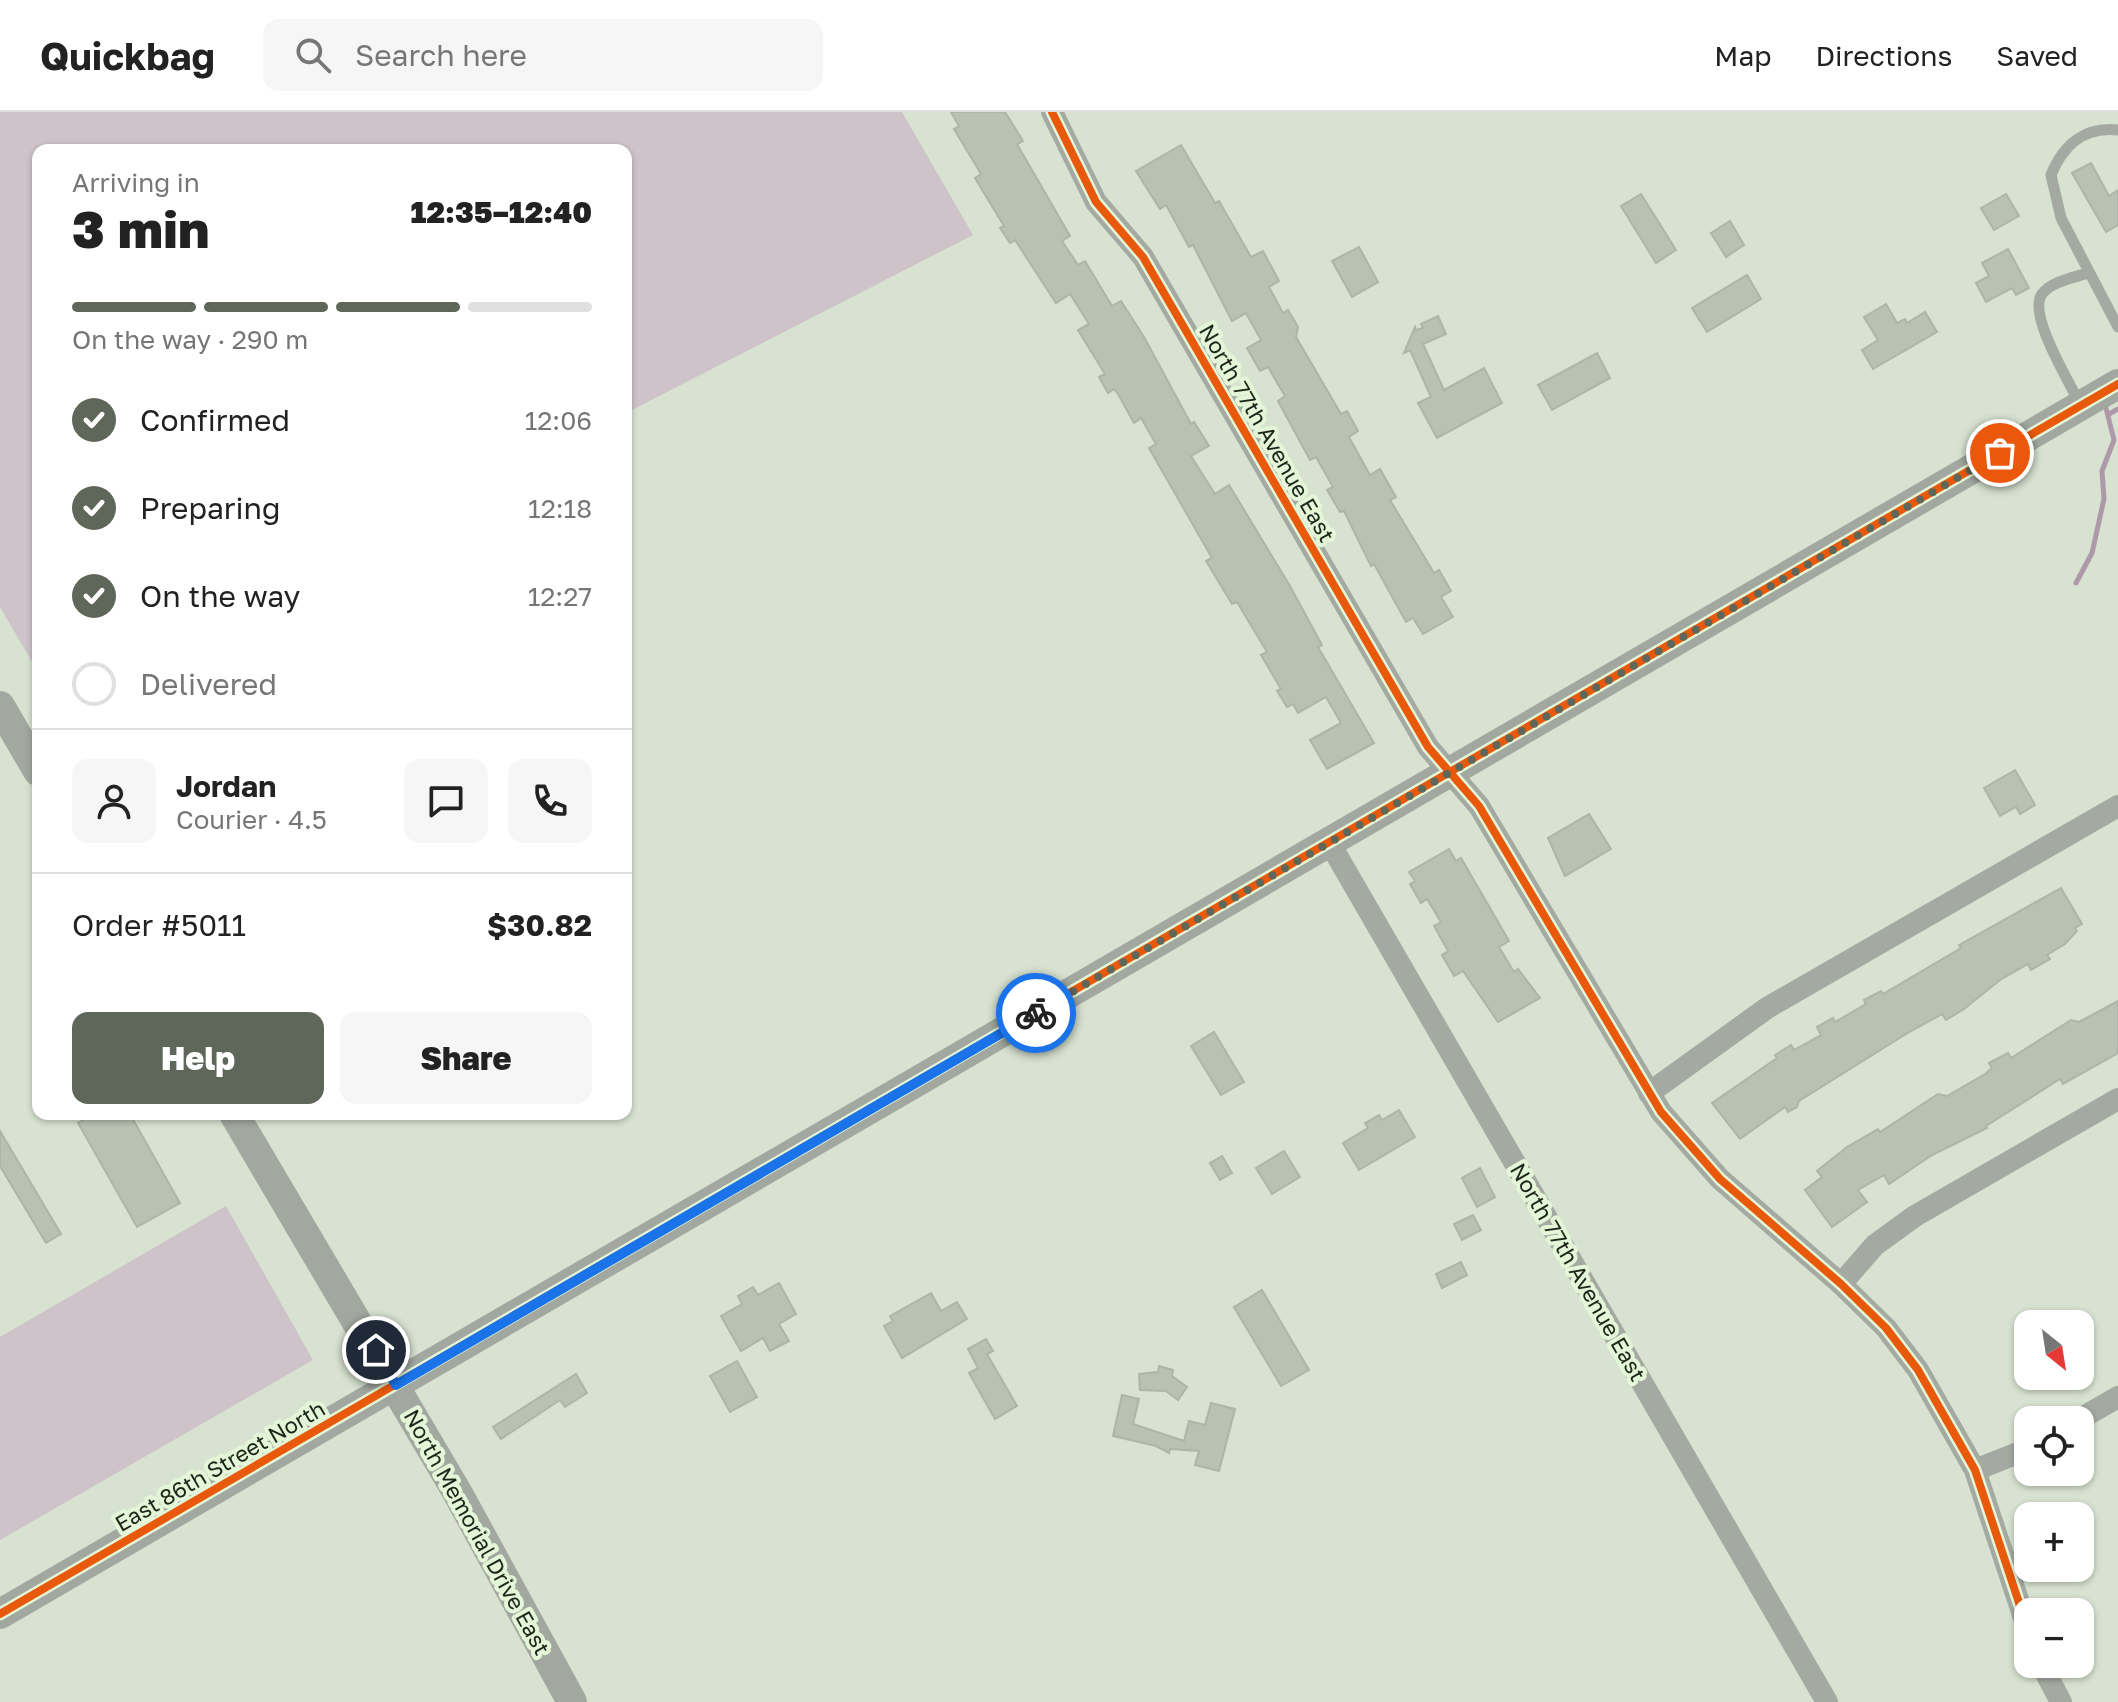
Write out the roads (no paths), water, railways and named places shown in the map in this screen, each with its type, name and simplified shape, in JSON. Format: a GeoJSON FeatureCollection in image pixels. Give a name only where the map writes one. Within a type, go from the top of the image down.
{"type":"FeatureCollection","features":[{"type":"Feature","properties":{"kind":"street","name":"North 77th Avenue East"},"geometry":{"type":"LineString","coordinates":[[1052,112],[1096,202],[1143,257],[1428,747],[1479,806],[1649,1093],[1699,1157],[1841,1284],[1886,1328],[1918,1370],[1975,1470],[2017,1598]]}},
{"type":"Feature","properties":{"kind":"street","name":"East 86th Street North"},"geometry":{"type":"LineString","coordinates":[[0,1614],[2118,384]]}},
{"type":"Feature","properties":{"kind":"street"},"geometry":{"type":"LineString","coordinates":[[0,706],[32,761]]}},
{"type":"Feature","properties":{"kind":"street"},"geometry":{"type":"LineString","coordinates":[[1649,1093],[1767,1008],[2118,806]]}},
{"type":"Feature","properties":{"kind":"street","name":"North 77th Avenue East"},"geometry":{"type":"LineString","coordinates":[[1329,842],[1827,1702]]}},
{"type":"Feature","properties":{"kind":"street"},"geometry":{"type":"LineString","coordinates":[[1841,1284],[1875,1245],[1915,1216],[2118,1099]]}},
{"type":"Feature","properties":{"kind":"street","name":"North Memorial Drive East"},"geometry":{"type":"LineString","coordinates":[[238,1120],[396,1385],[572,1702]]}},
{"type":"Feature","properties":{"kind":"street"},"geometry":{"type":"LineString","coordinates":[[2094,1411],[2118,1397]]}},
{"type":"Feature","properties":{"kind":"street"},"geometry":{"type":"LineString","coordinates":[[1975,1470],[2014,1455]]}},
{"type":"Feature","properties":{"kind":"street"},"geometry":{"type":"LineString","coordinates":[[2048,1678],[2061,1702]]}},
{"type":"Feature","properties":{"kind":"lane"},"geometry":{"type":"LineString","coordinates":[[2118,130],[2101,128],[2072,142],[2051,175],[2056,204],[2088,273],[2118,327]]}},
{"type":"Feature","properties":{"kind":"lane"},"geometry":{"type":"LineString","coordinates":[[2081,406],[2040,323],[2038,302],[2043,293],[2056,283],[2088,273]]}},
{"type":"Feature","properties":{"kind":"waterway"},"geometry":{"type":"LineString","coordinates":[[2076,583],[2092,553],[2104,499],[2102,471],[2114,440],[2106,408]]}},
{"type":"Feature","properties":{"kind":"waterway"},"geometry":{"type":"LineString","coordinates":[[2109,414],[2118,409]]}}]}
